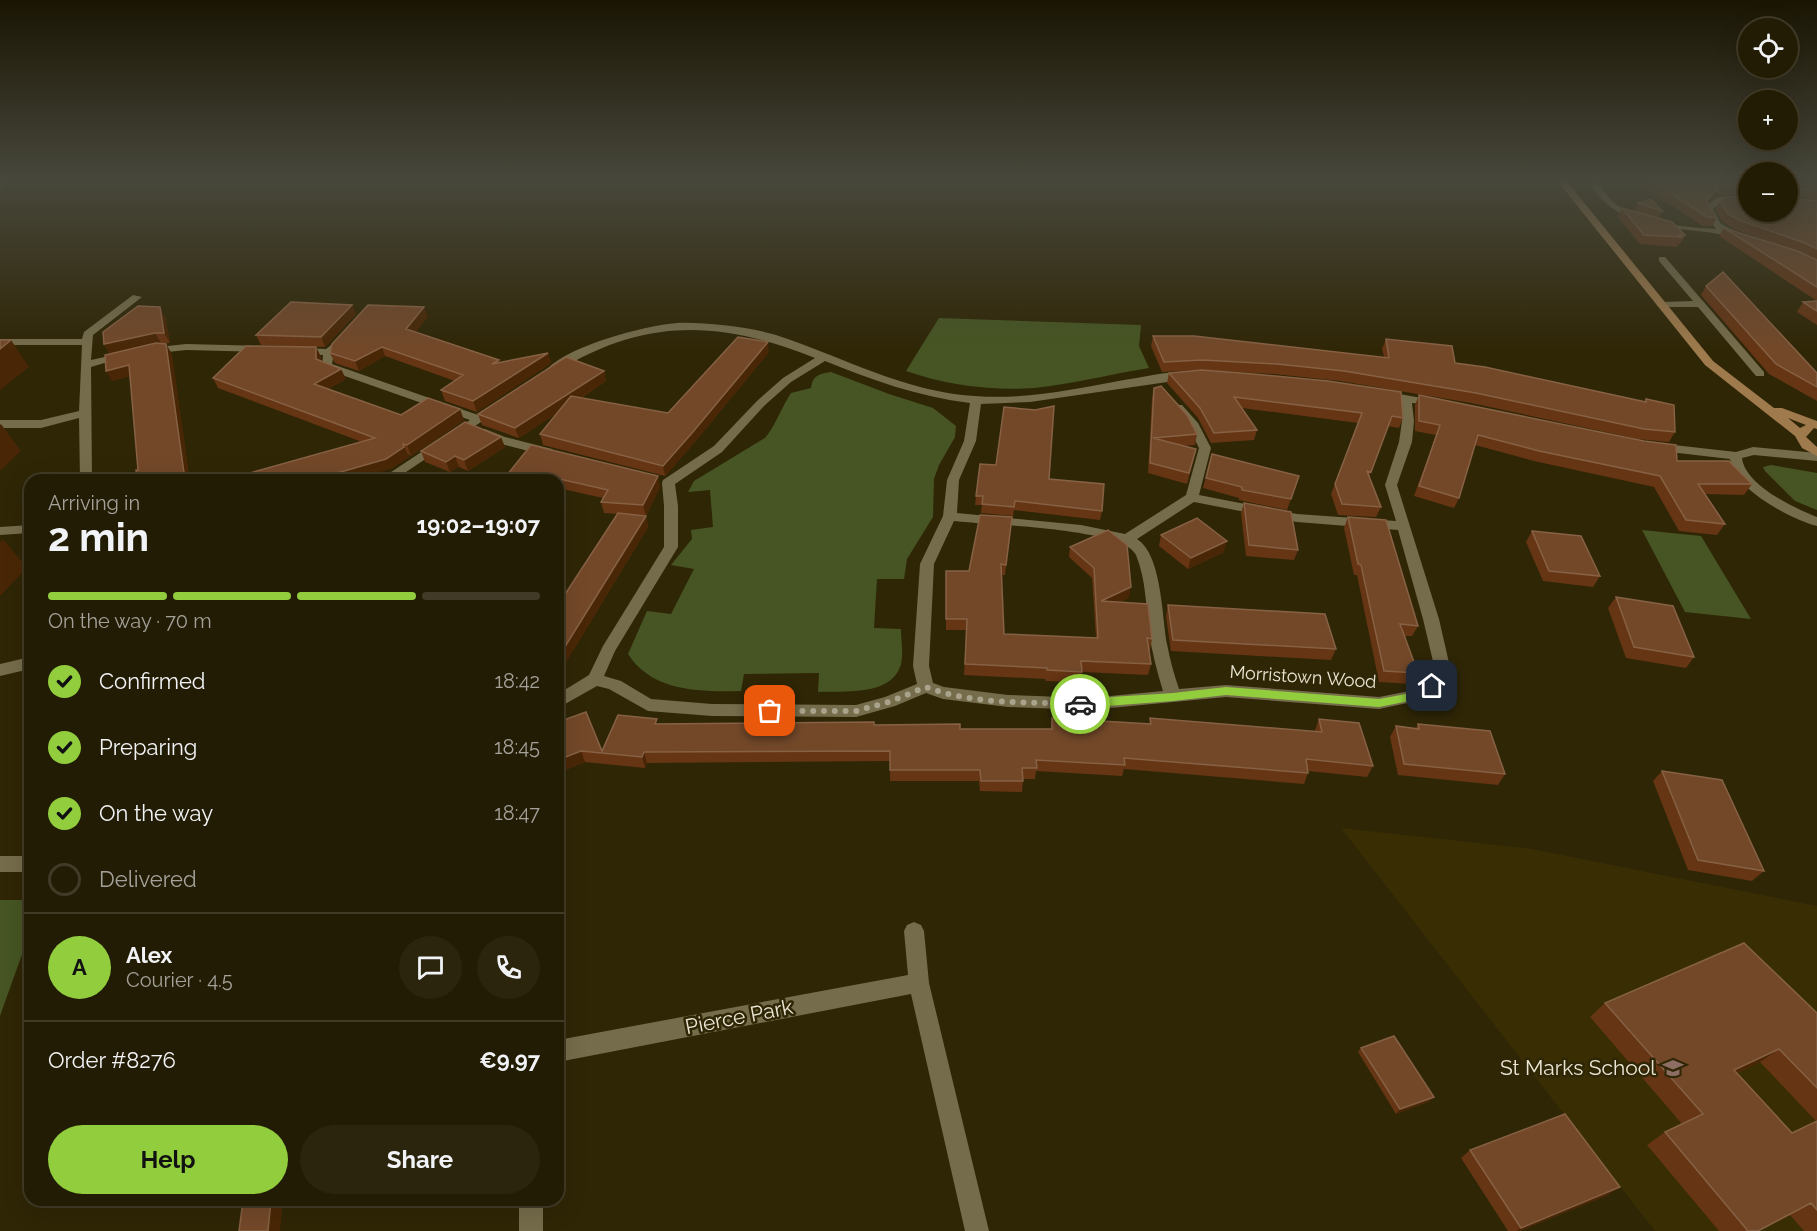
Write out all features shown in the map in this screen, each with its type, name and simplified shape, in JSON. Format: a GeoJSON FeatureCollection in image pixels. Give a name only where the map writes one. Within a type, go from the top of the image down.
{"type":"FeatureCollection","features":[{"type":"Feature","properties":{"kind":"street"},"geometry":{"type":"LineString","coordinates":[[1606,235],[1709,363],[1766,406],[1817,452]]}},
{"type":"Feature","properties":{"kind":"street"},"geometry":{"type":"LineString","coordinates":[[1740,235],[1750,239]]}},
{"type":"Feature","properties":{"kind":"street"},"geometry":{"type":"LineString","coordinates":[[1662,259],[1760,374]]}},
{"type":"Feature","properties":{"kind":"street"},"geometry":{"type":"LineString","coordinates":[[86,474],[85,365],[88,334],[137,297]]}},
{"type":"Feature","properties":{"kind":"street"},"geometry":{"type":"LineString","coordinates":[[1662,305],[1701,304]]}},
{"type":"Feature","properties":{"kind":"street"},"geometry":{"type":"LineString","coordinates":[[540,378],[570,358],[633,334],[670,327],[724,329],[774,338],[902,387],[944,397],[976,400],[1029,399],[1152,378],[1200,375]]}},
{"type":"Feature","properties":{"kind":"street"},"geometry":{"type":"LineString","coordinates":[[345,335],[329,352],[326,366],[474,423],[501,440],[565,455]]}},
{"type":"Feature","properties":{"kind":"street"},"geometry":{"type":"LineString","coordinates":[[0,342],[88,342]]}},
{"type":"Feature","properties":{"kind":"street"},"geometry":{"type":"LineString","coordinates":[[85,365],[161,348],[329,352]]}},
{"type":"Feature","properties":{"kind":"street"},"geometry":{"type":"LineString","coordinates":[[564,698],[595,679],[608,650],[670,547],[671,506],[662,482],[718,449],[761,403],[787,380],[824,357]]}},
{"type":"Feature","properties":{"kind":"street"},"geometry":{"type":"LineString","coordinates":[[1129,538],[1192,497],[1205,448],[1192,423],[1152,378]]}},
{"type":"Feature","properties":{"kind":"street"},"geometry":{"type":"LineString","coordinates":[[1372,392],[1449,406]]}},
{"type":"Feature","properties":{"kind":"street"},"geometry":{"type":"LineString","coordinates":[[1192,497],[1241,510],[1286,517],[1404,526],[1391,484],[1408,436],[1409,417],[1405,398]]}},
{"type":"Feature","properties":{"kind":"street"},"geometry":{"type":"LineString","coordinates":[[595,679],[615,685],[648,705],[723,710],[856,711],[889,702],[926,687],[921,666],[927,564],[950,516],[953,480],[970,441],[976,400]]}},
{"type":"Feature","properties":{"kind":"street"},"geometry":{"type":"LineString","coordinates":[[394,474],[504,402]]}},
{"type":"Feature","properties":{"kind":"street"},"geometry":{"type":"LineString","coordinates":[[1766,406],[1817,426]]}},
{"type":"Feature","properties":{"kind":"street"},"geometry":{"type":"LineString","coordinates":[[0,424],[41,424],[86,413]]}},
{"type":"Feature","properties":{"kind":"street"},"geometry":{"type":"LineString","coordinates":[[1777,452],[1801,437],[1807,428],[1817,426]]}},
{"type":"Feature","properties":{"kind":"street"},"geometry":{"type":"LineString","coordinates":[[1638,445],[1736,456],[1753,451],[1817,457]]}},
{"type":"Feature","properties":{"kind":"street"},"geometry":{"type":"LineString","coordinates":[[1736,456],[1737,466],[1744,476],[1780,507],[1817,522]]}},
{"type":"Feature","properties":{"kind":"street"},"geometry":{"type":"LineString","coordinates":[[950,516],[1111,533],[1129,538],[1139,546],[1150,578],[1159,645],[1173,697]]}},
{"type":"Feature","properties":{"kind":"street","name":"Morristown Wood"},"geometry":{"type":"LineString","coordinates":[[926,687],[943,693],[1008,701],[1089,704],[1226,691],[1379,703],[1420,695],[1444,676],[1431,620],[1404,526]]}},
{"type":"Feature","properties":{"kind":"street"},"geometry":{"type":"LineString","coordinates":[[0,531],[24,529]]}},
{"type":"Feature","properties":{"kind":"street"},"geometry":{"type":"LineString","coordinates":[[0,670],[24,664]]}},
{"type":"Feature","properties":{"kind":"street"},"geometry":{"type":"LineString","coordinates":[[0,864],[24,864]]}},
{"type":"Feature","properties":{"kind":"street"},"geometry":{"type":"LineString","coordinates":[[914,930],[919,983],[977,1231]]}},
{"type":"Feature","properties":{"kind":"street","name":"Pierce Park"},"geometry":{"type":"LineString","coordinates":[[564,1050],[919,983]]}},
{"type":"Feature","properties":{"kind":"street"},"geometry":{"type":"LineString","coordinates":[[531,1206],[531,1231]]}},
{"type":"Feature","properties":{"kind":"shaded area","name":"St Marks School"},"geometry":{"type":"Polygon","coordinates":[[[1341,828],[1532,849],[1817,906],[1817,1231],[1655,1231],[1341,828]]]}},
{"type":"Feature","properties":{"kind":"green space"},"geometry":{"type":"Polygon","coordinates":[[[939,318],[1141,325],[1139,346],[1149,368],[1063,384],[1018,389],[985,388],[953,383],[906,371],[939,318]]]}},
{"type":"Feature","properties":{"kind":"green space"},"geometry":{"type":"Polygon","coordinates":[[[831,372],[933,408],[956,426],[955,437],[934,479],[933,517],[907,559],[904,579],[877,579],[874,628],[901,629],[902,659],[895,676],[886,683],[864,690],[818,692],[819,673],[744,674],[741,691],[694,690],[664,683],[650,676],[638,667],[628,654],[647,611],[671,614],[694,569],[671,565],[692,539],[691,530],[713,527],[710,490],[688,492],[694,481],[765,438],[791,393],[811,388],[817,376],[831,372]]]}},
{"type":"Feature","properties":{"kind":"green space"},"geometry":{"type":"Polygon","coordinates":[[[1771,465],[1817,473],[1817,510],[1795,501],[1765,471],[1763,467],[1771,465]]]}},
{"type":"Feature","properties":{"kind":"green space"},"geometry":{"type":"Polygon","coordinates":[[[1642,530],[1701,536],[1751,619],[1685,612],[1642,530]]]}},
{"type":"Feature","properties":{"kind":"green space"},"geometry":{"type":"Polygon","coordinates":[[[0,900],[24,900],[24,949],[0,1016],[0,900]]]}},
{"type":"Feature","properties":{"kind":"building"},"geometry":{"type":"Polygon","coordinates":[[[1736,235],[1748,235],[1797,251],[1817,260],[1817,287],[1736,235]]]}},
{"type":"Feature","properties":{"kind":"building"},"geometry":{"type":"Polygon","coordinates":[[[1783,235],[1817,235],[1817,249],[1805,243],[1783,235]]]}},
{"type":"Feature","properties":{"kind":"building"},"geometry":{"type":"Polygon","coordinates":[[[1723,272],[1817,373],[1817,387],[1776,364],[1706,286],[1723,272]]]}},
{"type":"Feature","properties":{"kind":"building"},"geometry":{"type":"Polygon","coordinates":[[[1817,301],[1817,311],[1803,302],[1817,301]]]}},
{"type":"Feature","properties":{"kind":"building"},"geometry":{"type":"Polygon","coordinates":[[[291,302],[352,305],[321,337],[256,335],[291,302]]]}},
{"type":"Feature","properties":{"kind":"building"},"geometry":{"type":"Polygon","coordinates":[[[368,305],[424,307],[406,329],[499,360],[492,364],[548,353],[473,401],[441,390],[463,375],[382,347],[355,361],[330,353],[332,344],[368,305]]]}},
{"type":"Feature","properties":{"kind":"building"},"geometry":{"type":"Polygon","coordinates":[[[138,306],[160,307],[164,333],[104,344],[103,332],[138,306]]]}},
{"type":"Feature","properties":{"kind":"building"},"geometry":{"type":"Polygon","coordinates":[[[1153,336],[1194,336],[1389,358],[1386,339],[1452,346],[1455,363],[1485,367],[1646,402],[1646,399],[1674,405],[1675,432],[1644,429],[1476,393],[1344,371],[1277,364],[1202,360],[1164,362],[1153,336]]]}},
{"type":"Feature","properties":{"kind":"building"},"geometry":{"type":"Polygon","coordinates":[[[738,337],[768,342],[663,466],[540,434],[571,396],[668,413],[738,337]]]}},
{"type":"Feature","properties":{"kind":"building"},"geometry":{"type":"Polygon","coordinates":[[[0,340],[11,340],[0,349],[0,340]]]}},
{"type":"Feature","properties":{"kind":"building"},"geometry":{"type":"Polygon","coordinates":[[[156,343],[166,344],[184,474],[136,474],[136,470],[138,470],[129,365],[106,371],[105,355],[156,343]]]}},
{"type":"Feature","properties":{"kind":"building"},"geometry":{"type":"Polygon","coordinates":[[[246,346],[316,347],[316,359],[341,369],[314,384],[401,415],[428,398],[460,409],[407,445],[403,444],[404,447],[386,459],[334,474],[246,474],[375,438],[213,378],[246,346]]]}},
{"type":"Feature","properties":{"kind":"building"},"geometry":{"type":"Polygon","coordinates":[[[566,357],[604,371],[515,428],[478,414],[566,357]]]}},
{"type":"Feature","properties":{"kind":"building"},"geometry":{"type":"Polygon","coordinates":[[[1202,370],[1328,381],[1401,392],[1403,418],[1392,416],[1371,472],[1367,471],[1381,507],[1342,504],[1335,484],[1362,413],[1234,397],[1257,430],[1214,433],[1200,408],[1169,373],[1202,370]]]}},
{"type":"Feature","properties":{"kind":"building"},"geometry":{"type":"Polygon","coordinates":[[[1161,386],[1187,415],[1197,434],[1153,438],[1196,449],[1189,473],[1150,463],[1154,388],[1161,386]]]}},
{"type":"Feature","properties":{"kind":"building"},"geometry":{"type":"Polygon","coordinates":[[[1419,395],[1644,441],[1676,445],[1677,461],[1729,461],[1752,484],[1698,484],[1725,524],[1686,520],[1660,476],[1539,451],[1478,435],[1459,498],[1419,486],[1440,425],[1419,421],[1419,395]]]}},
{"type":"Feature","properties":{"kind":"building"},"geometry":{"type":"Polygon","coordinates":[[[1054,406],[1049,479],[1104,484],[1102,511],[1015,501],[1014,507],[982,504],[983,496],[976,496],[980,464],[996,465],[1004,407],[1035,410],[1054,406]]]}},
{"type":"Feature","properties":{"kind":"building"},"geometry":{"type":"Polygon","coordinates":[[[465,422],[501,437],[464,460],[455,456],[446,462],[421,451],[465,422]]]}},
{"type":"Feature","properties":{"kind":"building"},"geometry":{"type":"Polygon","coordinates":[[[531,445],[658,476],[643,505],[601,502],[608,490],[564,480],[564,474],[508,474],[531,445]]]}},
{"type":"Feature","properties":{"kind":"building"},"geometry":{"type":"Polygon","coordinates":[[[1212,454],[1299,476],[1291,499],[1242,490],[1242,487],[1206,478],[1212,454]]]}},
{"type":"Feature","properties":{"kind":"building"},"geometry":{"type":"Polygon","coordinates":[[[1244,503],[1291,512],[1298,550],[1249,545],[1244,503]]]}},
{"type":"Feature","properties":{"kind":"building"},"geometry":{"type":"Polygon","coordinates":[[[618,513],[646,516],[564,648],[564,596],[618,513]]]}},
{"type":"Feature","properties":{"kind":"building"},"geometry":{"type":"Polygon","coordinates":[[[980,515],[1012,517],[1006,565],[1001,564],[1004,634],[1098,638],[1094,568],[1070,547],[1108,530],[1127,545],[1131,587],[1101,601],[1148,604],[1152,639],[1147,638],[1151,664],[1081,661],[1082,672],[965,664],[967,619],[946,619],[946,571],[969,571],[980,515]]]}},
{"type":"Feature","properties":{"kind":"building"},"geometry":{"type":"Polygon","coordinates":[[[1348,517],[1386,520],[1418,626],[1400,624],[1418,673],[1384,671],[1348,517]]]}},
{"type":"Feature","properties":{"kind":"building"},"geometry":{"type":"Polygon","coordinates":[[[1197,518],[1227,541],[1191,558],[1161,535],[1197,518]]]}},
{"type":"Feature","properties":{"kind":"building"},"geometry":{"type":"Polygon","coordinates":[[[1532,531],[1581,536],[1600,576],[1549,571],[1532,531]]]}},
{"type":"Feature","properties":{"kind":"building"},"geometry":{"type":"Polygon","coordinates":[[[1616,597],[1673,606],[1694,657],[1634,647],[1616,597]]]}},
{"type":"Feature","properties":{"kind":"building"},"geometry":{"type":"Polygon","coordinates":[[[1168,605],[1325,614],[1336,649],[1173,640],[1168,605]]]}},
{"type":"Feature","properties":{"kind":"building"},"geometry":{"type":"Polygon","coordinates":[[[586,712],[602,751],[618,715],[657,719],[655,724],[874,722],[874,725],[960,724],[960,729],[1052,729],[1052,718],[1151,724],[1150,718],[1322,732],[1319,719],[1359,723],[1373,766],[1306,759],[1308,773],[1124,758],[1125,765],[1036,760],[1037,768],[1022,768],[1023,781],[981,781],[980,770],[890,770],[890,751],[644,752],[642,757],[581,751],[564,758],[564,720],[586,712]]]}},
{"type":"Feature","properties":{"kind":"building"},"geometry":{"type":"Polygon","coordinates":[[[1418,724],[1490,731],[1505,774],[1404,764],[1396,726],[1419,729],[1418,724]]]}},
{"type":"Feature","properties":{"kind":"building"},"geometry":{"type":"Polygon","coordinates":[[[1662,771],[1722,780],[1764,871],[1698,860],[1662,771]]]}},
{"type":"Feature","properties":{"kind":"building"},"geometry":{"type":"Polygon","coordinates":[[[1744,943],[1817,1013],[1817,1088],[1779,1049],[1734,1070],[1792,1133],[1817,1121],[1817,1210],[1811,1203],[1758,1231],[1748,1231],[1665,1132],[1703,1114],[1605,1003],[1744,943]]]}},
{"type":"Feature","properties":{"kind":"building"},"geometry":{"type":"Polygon","coordinates":[[[1394,1036],[1434,1097],[1400,1109],[1361,1048],[1394,1036]]]}},
{"type":"Feature","properties":{"kind":"building"},"geometry":{"type":"Polygon","coordinates":[[[1565,1114],[1620,1187],[1521,1228],[1470,1150],[1565,1114]]]}},
{"type":"Feature","properties":{"kind":"building"},"geometry":{"type":"Polygon","coordinates":[[[242,1206],[270,1206],[268,1231],[239,1231],[242,1206]]]}},
{"type":"Feature","properties":{"kind":"way so far"},"geometry":{"type":"LineString","coordinates":[[770,711],[856,711],[889,702],[926,687],[943,693],[1008,701],[1080,704]]}},
{"type":"Feature","properties":{"kind":"place","name":"St Marks School"},"geometry":{"type":"Point","coordinates":[1673,1068]}},
{"type":"Feature","properties":{"kind":"route"},"geometry":{"type":"LineString","coordinates":[[1080,704],[1226,691],[1379,703],[1420,695],[1432,686]]}}]}
